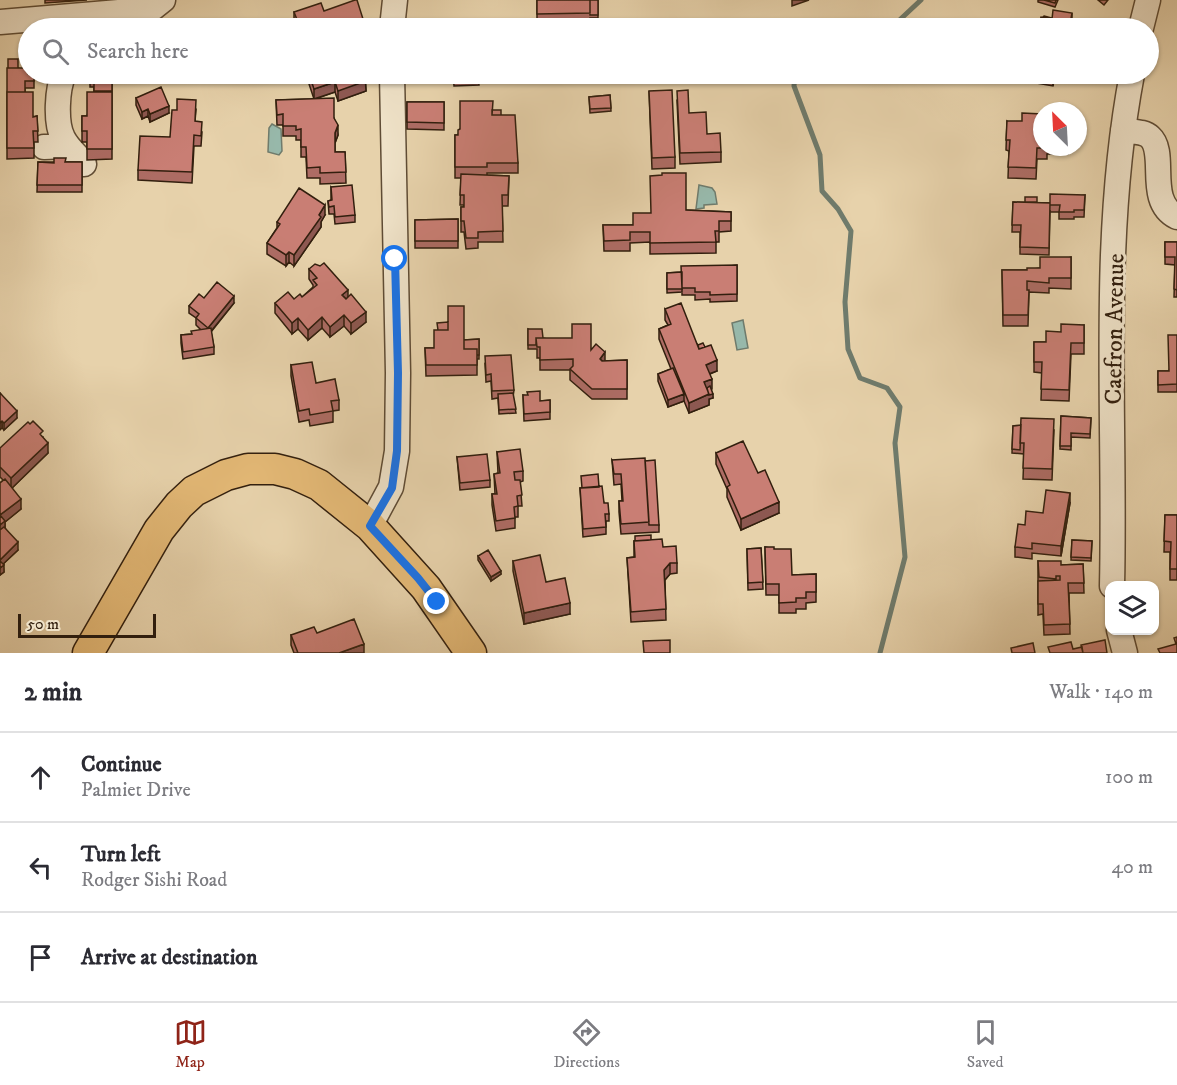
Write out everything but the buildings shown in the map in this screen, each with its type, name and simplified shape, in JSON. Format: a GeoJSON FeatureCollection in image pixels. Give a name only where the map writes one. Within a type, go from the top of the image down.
{"type":"FeatureCollection","features":[{"type":"Feature","properties":{"kind":"main road"},"geometry":{"type":"LineString","coordinates":[[88,653],[159,531],[179,505],[195,491],[212,481],[248,469],[275,469],[295,474],[319,485],[370,526],[426,588],[471,653]]}},
{"type":"Feature","properties":{"kind":"street"},"geometry":{"type":"LineString","coordinates":[[90,18],[153,8],[163,0]]}},
{"type":"Feature","properties":{"kind":"street"},"geometry":{"type":"LineString","coordinates":[[393,18],[395,0]]}},
{"type":"Feature","properties":{"kind":"street"},"geometry":{"type":"LineString","coordinates":[[1144,18],[1148,0]]}},
{"type":"Feature","properties":{"kind":"street"},"geometry":{"type":"LineString","coordinates":[[0,22],[18,22]]}},
{"type":"Feature","properties":{"kind":"street"},"geometry":{"type":"LineString","coordinates":[[59,84],[59,128],[68,146],[84,164]]}},
{"type":"Feature","properties":{"kind":"street"},"geometry":{"type":"LineString","coordinates":[[370,526],[392,488],[397,451],[398,373],[392,84]]}},
{"type":"Feature","properties":{"kind":"street","name":"Caefron Avenue"},"geometry":{"type":"LineString","coordinates":[[1112,581],[1113,286],[1117,190],[1130,84]]}},
{"type":"Feature","properties":{"kind":"street"},"geometry":{"type":"LineString","coordinates":[[1123,130],[1151,137],[1155,149],[1160,196],[1166,209],[1177,217]]}},
{"type":"Feature","properties":{"kind":"street"},"geometry":{"type":"LineString","coordinates":[[44,147],[68,146]]}},
{"type":"Feature","properties":{"kind":"street"},"geometry":{"type":"LineString","coordinates":[[1120,635],[1125,653]]}},
{"type":"Feature","properties":{"kind":"shaded area"},"geometry":{"type":"Polygon","coordinates":[[[272,124],[281,129],[282,151],[279,155],[268,152],[269,128],[272,124]]]}},
{"type":"Feature","properties":{"kind":"shaded area"},"geometry":{"type":"Polygon","coordinates":[[[699,185],[712,188],[717,204],[704,205],[704,208],[696,209],[699,185]]]}},
{"type":"Feature","properties":{"kind":"shaded area"},"geometry":{"type":"Polygon","coordinates":[[[743,320],[748,348],[737,350],[732,323],[743,320]]]}},
{"type":"Feature","properties":{"kind":"waterway"},"geometry":{"type":"LineString","coordinates":[[902,18],[921,0]]}},
{"type":"Feature","properties":{"kind":"waterway"},"geometry":{"type":"LineString","coordinates":[[794,84],[820,155],[822,191],[838,209],[851,231],[845,302],[848,349],[860,378],[887,388],[900,407],[895,443],[905,557],[880,653]]}},
{"type":"Feature","properties":{"kind":"route"},"geometry":{"type":"LineString","coordinates":[[395,259],[398,373],[397,451],[392,488],[370,526],[437,602]]}}]}
